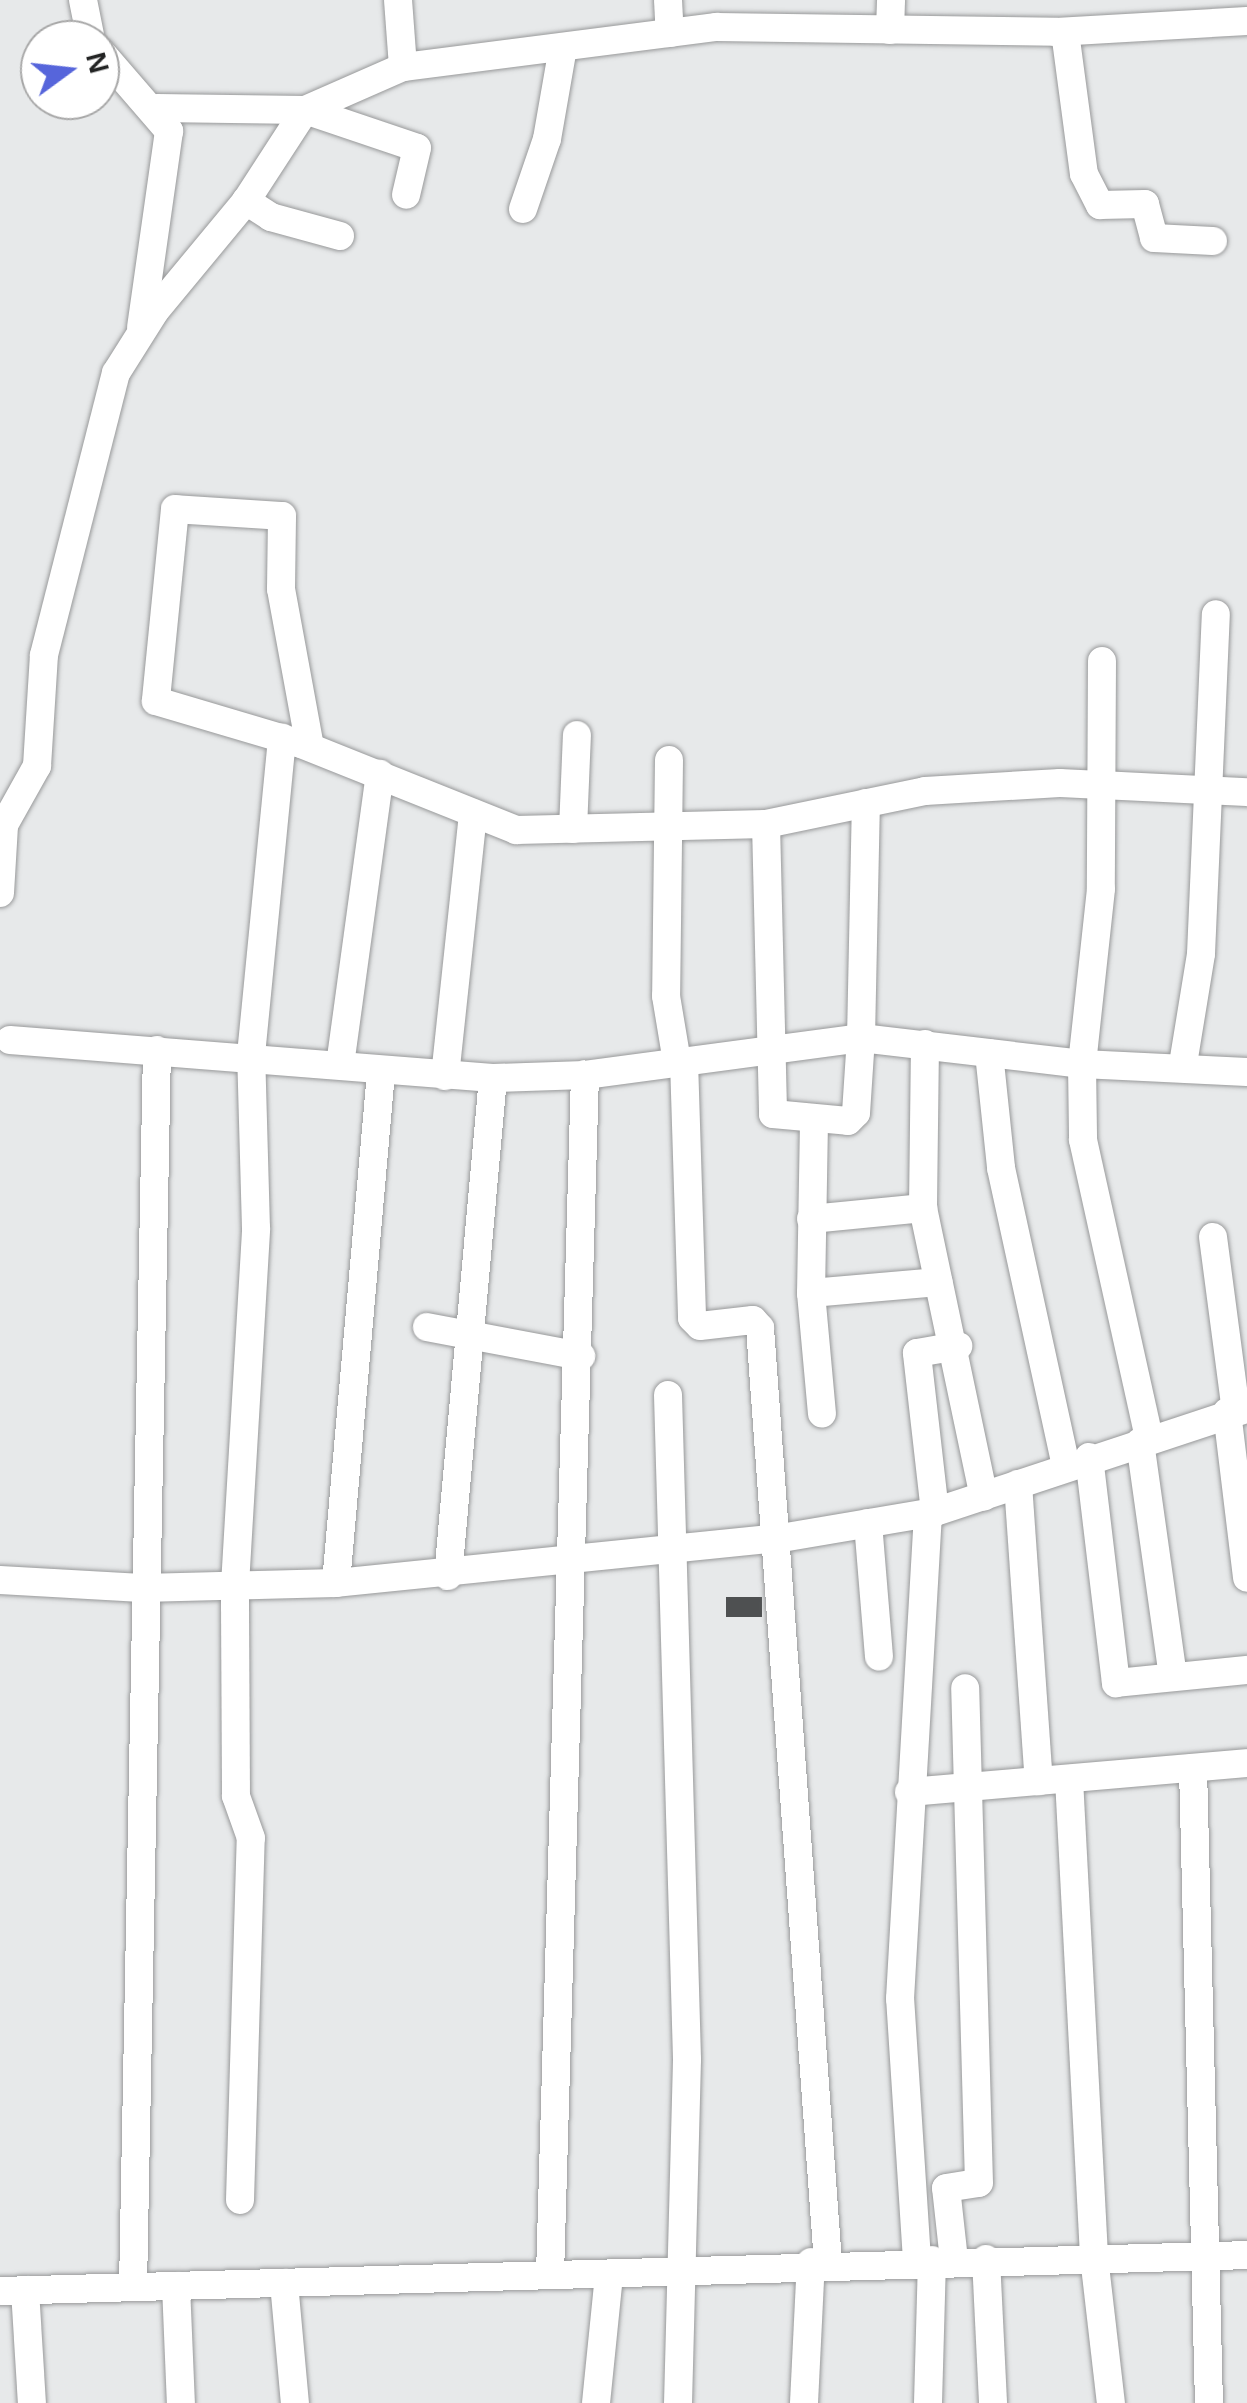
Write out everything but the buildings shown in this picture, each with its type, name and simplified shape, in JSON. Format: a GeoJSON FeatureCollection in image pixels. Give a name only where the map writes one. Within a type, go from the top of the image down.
{"type":"FeatureCollection","features":[{"type":"Feature","properties":{"kind":"street"},"geometry":{"type":"LineString","coordinates":[[398,0],[403,67]]}},
{"type":"Feature","properties":{"kind":"street"},"geometry":{"type":"LineString","coordinates":[[668,0],[670,33]]}},
{"type":"Feature","properties":{"kind":"street"},"geometry":{"type":"LineString","coordinates":[[890,30],[891,0]]}},
{"type":"Feature","properties":{"kind":"street"},"geometry":{"type":"LineString","coordinates":[[0,893],[4,825],[36,766],[44,655],[116,373],[141,334],[246,201],[304,110],[403,67],[670,33],[1065,32],[1247,21]]}},
{"type":"Feature","properties":{"kind":"street"},"geometry":{"type":"LineString","coordinates":[[1065,32],[1084,174],[1100,205],[1145,204],[1154,238],[1213,240]]}},
{"type":"Feature","properties":{"kind":"street"},"geometry":{"type":"LineString","coordinates":[[524,209],[548,139],[562,47]]}},
{"type":"Feature","properties":{"kind":"street"},"geometry":{"type":"LineString","coordinates":[[120,71],[156,108],[169,131],[141,334]]}},
{"type":"Feature","properties":{"kind":"street"},"geometry":{"type":"LineString","coordinates":[[156,108],[304,110],[417,148],[406,195]]}},
{"type":"Feature","properties":{"kind":"street"},"geometry":{"type":"LineString","coordinates":[[246,201],[271,217],[340,236]]}},
{"type":"Feature","properties":{"kind":"street"},"geometry":{"type":"LineString","coordinates":[[310,747],[281,589],[282,516],[176,509],[156,700],[310,747],[516,830],[766,824],[926,791],[1098,785],[1247,792]]}},
{"type":"Feature","properties":{"kind":"street"},"geometry":{"type":"LineString","coordinates":[[1183,1064],[1201,954],[1216,614]]}},
{"type":"Feature","properties":{"kind":"street"},"geometry":{"type":"LineString","coordinates":[[1102,661],[1098,785],[1102,890],[1082,1064],[1083,1140],[1144,1439],[1173,1676]]}},
{"type":"Feature","properties":{"kind":"street"},"geometry":{"type":"LineString","coordinates":[[573,829],[577,735]]}},
{"type":"Feature","properties":{"kind":"street"},"geometry":{"type":"LineString","coordinates":[[240,2200],[251,1838],[236,1796],[236,1584],[256,1229],[250,1055],[282,738]]}},
{"type":"Feature","properties":{"kind":"street"},"geometry":{"type":"LineString","coordinates":[[669,760],[663,827],[666,996],[680,1062],[692,1318],[700,1326],[754,1320],[760,1328],[781,1538],[820,2262],[804,2403]]}},
{"type":"Feature","properties":{"kind":"street"},"geometry":{"type":"LineString","coordinates":[[340,1065],[380,774]]}},
{"type":"Feature","properties":{"kind":"street"},"geometry":{"type":"LineString","coordinates":[[766,824],[776,1047],[774,1118],[814,1122],[854,1118],[866,803]]}},
{"type":"Feature","properties":{"kind":"street"},"geometry":{"type":"LineString","coordinates":[[445,1076],[474,812]]}},
{"type":"Feature","properties":{"kind":"street"},"geometry":{"type":"LineString","coordinates":[[10,1040],[250,1055],[381,1073],[493,1078],[585,1075],[860,1038],[1082,1064],[1183,1064],[1247,1072]]}},
{"type":"Feature","properties":{"kind":"street"},"geometry":{"type":"LineString","coordinates":[[924,1044],[924,1208],[939,1282],[958,1346],[984,1497]]}},
{"type":"Feature","properties":{"kind":"street"},"geometry":{"type":"LineString","coordinates":[[133,2287],[142,1588],[156,1050]]}},
{"type":"Feature","properties":{"kind":"street"},"geometry":{"type":"LineString","coordinates":[[989,1052],[1001,1168],[1078,1462],[1116,1683],[1247,1670]]}},
{"type":"Feature","properties":{"kind":"street"},"geometry":{"type":"LineString","coordinates":[[336,1584],[381,1073]]}},
{"type":"Feature","properties":{"kind":"street"},"geometry":{"type":"LineString","coordinates":[[550,2275],[566,1561],[580,1356],[585,1075]]}},
{"type":"Feature","properties":{"kind":"street"},"geometry":{"type":"LineString","coordinates":[[448,1576],[466,1331],[493,1078]]}},
{"type":"Feature","properties":{"kind":"street"},"geometry":{"type":"LineString","coordinates":[[814,1122],[811,1293],[822,1414]]}},
{"type":"Feature","properties":{"kind":"street"},"geometry":{"type":"LineString","coordinates":[[811,1219],[924,1208]]}},
{"type":"Feature","properties":{"kind":"street"},"geometry":{"type":"LineString","coordinates":[[1213,1237],[1237,1411],[1247,1578]]}},
{"type":"Feature","properties":{"kind":"street"},"geometry":{"type":"LineString","coordinates":[[811,1293],[939,1282]]}},
{"type":"Feature","properties":{"kind":"street"},"geometry":{"type":"LineString","coordinates":[[427,1327],[466,1331],[580,1356]]}},
{"type":"Feature","properties":{"kind":"street"},"geometry":{"type":"LineString","coordinates":[[934,2260],[900,1999],[922,1592],[932,1512],[917,1352],[958,1346]]}},
{"type":"Feature","properties":{"kind":"street"},"geometry":{"type":"LineString","coordinates":[[668,1395],[675,1547],[687,2272],[678,2403]]}},
{"type":"Feature","properties":{"kind":"street"},"geometry":{"type":"LineString","coordinates":[[0,1580],[142,1588],[336,1584],[448,1576],[675,1547],[781,1538],[932,1512],[1237,1411]]}},
{"type":"Feature","properties":{"kind":"street"},"geometry":{"type":"LineString","coordinates":[[1018,1484],[1038,1781]]}},
{"type":"Feature","properties":{"kind":"street"},"geometry":{"type":"LineString","coordinates":[[868,1522],[879,1657]]}},
{"type":"Feature","properties":{"kind":"street"},"geometry":{"type":"LineString","coordinates":[[876,1603],[922,1592]]}},
{"type":"Feature","properties":{"kind":"street"},"geometry":{"type":"LineString","coordinates":[[928,2403],[934,2260],[946,2188],[979,2183],[965,1688]]}},
{"type":"Feature","properties":{"kind":"street"},"geometry":{"type":"LineString","coordinates":[[910,1792],[1247,1763]]}},
{"type":"Feature","properties":{"kind":"street"},"geometry":{"type":"LineString","coordinates":[[1193,1768],[1209,2403]]}},
{"type":"Feature","properties":{"kind":"street"},"geometry":{"type":"LineString","coordinates":[[1068,1778],[1094,2257],[1110,2403]]}},
{"type":"Feature","properties":{"kind":"street"},"geometry":{"type":"LineString","coordinates":[[32,2403],[13,2290],[609,2276],[820,2262],[1247,2255]]}},
{"type":"Feature","properties":{"kind":"street"},"geometry":{"type":"LineString","coordinates":[[986,2259],[993,2403]]}},
{"type":"Feature","properties":{"kind":"street"},"geometry":{"type":"LineString","coordinates":[[596,2403],[609,2276]]}},
{"type":"Feature","properties":{"kind":"street"},"geometry":{"type":"LineString","coordinates":[[284,2284],[294,2403]]}},
{"type":"Feature","properties":{"kind":"street"},"geometry":{"type":"LineString","coordinates":[[176,2286],[181,2403]]}}]}
